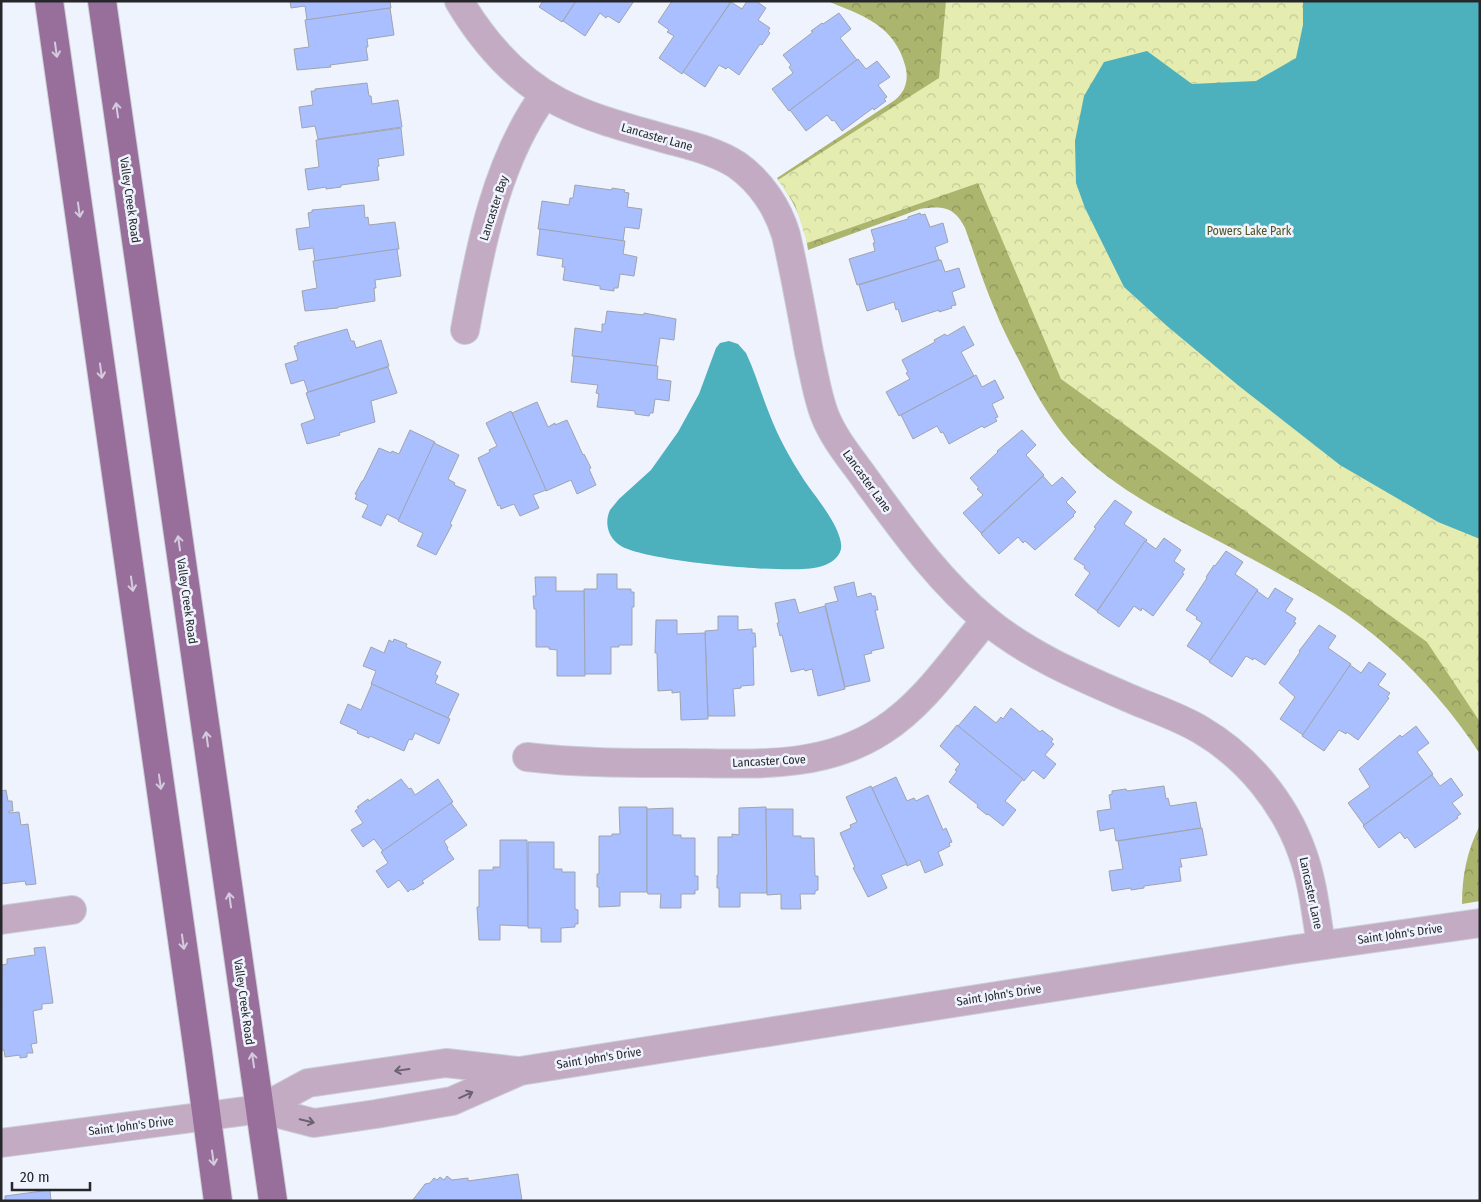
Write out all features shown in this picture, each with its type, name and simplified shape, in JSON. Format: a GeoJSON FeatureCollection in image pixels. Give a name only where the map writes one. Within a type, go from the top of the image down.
{"type":"FeatureCollection","features":[{"type":"Feature","properties":{"kind":"main road"},"geometry":{"type":"LineString","coordinates":[[49,1],[218,1201]]}},
{"type":"Feature","properties":{"kind":"main road","name":"Valley Creek Road"},"geometry":{"type":"LineString","coordinates":[[102,1],[273,1201]]}},
{"type":"Feature","properties":{"kind":"street","name":"Lancaster Lane"},"geometry":{"type":"LineString","coordinates":[[459,1],[484,39],[502,59],[522,78],[545,94],[570,108],[598,120],[694,147],[722,157],[743,170],[762,190],[777,212],[786,235],[816,386],[828,422],[842,447],[917,550],[947,584],[986,620],[1016,642],[1051,663],[1185,721],[1226,747],[1248,767],[1274,798],[1298,842],[1311,885],[1321,945]]}},
{"type":"Feature","properties":{"kind":"street","name":"Lancaster Bay"},"geometry":{"type":"LineString","coordinates":[[465,330],[476,271],[493,206],[517,143],[545,94]]}},
{"type":"Feature","properties":{"kind":"street","name":"Lancaster Cove"},"geometry":{"type":"LineString","coordinates":[[527,757],[590,762],[767,763],[806,760],[839,752],[871,737],[906,713],[986,620]]}},
{"type":"Feature","properties":{"kind":"street"},"geometry":{"type":"LineString","coordinates":[[1,920],[72,910]]}},
{"type":"Feature","properties":{"kind":"street","name":"Saint John's Drive"},"geometry":{"type":"LineString","coordinates":[[1,1142],[260,1109],[308,1084],[358,1076],[446,1064],[520,1071],[1321,945],[1480,923]]}},
{"type":"Feature","properties":{"kind":"street","name":"Saint John's Drive"},"geometry":{"type":"LineString","coordinates":[[260,1109],[314,1123],[384,1113],[452,1101],[520,1071]]}},
{"type":"Feature","properties":{"kind":"green space"},"geometry":{"type":"Polygon","coordinates":[[[827,1],[958,1],[1480,573],[1480,754],[1460,725],[1426,684],[1370,632],[1331,604],[1139,498],[1098,469],[1080,452],[1053,420],[1031,383],[999,319],[965,228],[952,212],[941,208],[920,209],[808,250],[804,230],[797,212],[777,178],[895,100],[904,89],[907,75],[900,51],[885,31],[864,17],[827,1]]]}},
{"type":"Feature","properties":{"kind":"green space","name":"Powers Lake Park"},"geometry":{"type":"Polygon","coordinates":[[[946,1],[1058,1],[1069,3],[1072,1],[1480,1],[1480,722],[1427,642],[1061,379],[978,183],[807,243],[795,204],[778,180],[939,78],[946,1]]]}},
{"type":"Feature","properties":{"kind":"green space"},"geometry":{"type":"Polygon","coordinates":[[[1480,825],[1480,901],[1462,904],[1466,863],[1480,825]]]}},
{"type":"Feature","properties":{"kind":"water"},"geometry":{"type":"Polygon","coordinates":[[[1303,1],[1480,1],[1480,539],[1438,522],[1340,465],[1239,386],[1167,326],[1124,287],[1085,208],[1076,183],[1075,141],[1084,96],[1104,62],[1147,51],[1192,84],[1256,81],[1296,58],[1303,25],[1303,1]]]}},
{"type":"Feature","properties":{"kind":"water"},"geometry":{"type":"Polygon","coordinates":[[[729,341],[738,344],[746,353],[780,439],[838,532],[841,541],[840,553],[836,559],[826,565],[803,569],[779,569],[749,568],[686,561],[635,552],[621,546],[610,535],[607,520],[610,510],[619,499],[651,470],[678,432],[699,394],[716,348],[720,343],[729,341]]]}},
{"type":"Feature","properties":{"kind":"building"},"geometry":{"type":"Polygon","coordinates":[[[290,1],[390,1],[391,8],[307,20],[305,6],[291,8],[290,1]]]}},
{"type":"Feature","properties":{"kind":"building"},"geometry":{"type":"Polygon","coordinates":[[[543,1],[576,1],[562,22],[539,7],[543,1]]]}},
{"type":"Feature","properties":{"kind":"building"},"geometry":{"type":"Polygon","coordinates":[[[576,1],[634,1],[619,23],[608,16],[606,18],[600,13],[585,36],[563,21],[576,1]]]}},
{"type":"Feature","properties":{"kind":"building"},"geometry":{"type":"Polygon","coordinates":[[[672,1],[727,1],[730,3],[682,74],[659,58],[674,36],[667,32],[669,30],[658,22],[672,1]]]}},
{"type":"Feature","properties":{"kind":"building"},"geometry":{"type":"Polygon","coordinates":[[[747,1],[756,1],[766,8],[758,20],[770,28],[768,31],[770,33],[762,45],[760,44],[739,75],[728,67],[726,69],[719,65],[705,87],[683,72],[731,2],[742,9],[747,1]]]}},
{"type":"Feature","properties":{"kind":"building"},"geometry":{"type":"Polygon","coordinates":[[[390,8],[394,35],[367,39],[368,60],[330,65],[331,67],[297,70],[294,49],[309,47],[305,20],[390,8]]]}},
{"type":"Feature","properties":{"kind":"building"},"geometry":{"type":"Polygon","coordinates":[[[839,13],[851,29],[840,38],[857,60],[789,111],[772,89],[793,73],[789,67],[791,65],[783,55],[813,32],[811,31],[839,13]]]}},
{"type":"Feature","properties":{"kind":"building"},"geometry":{"type":"Polygon","coordinates":[[[858,59],[866,69],[877,61],[890,77],[878,85],[887,97],[884,99],[886,101],[874,110],[873,108],[842,131],[834,120],[832,121],[827,115],[806,131],[790,110],[858,59]]]}},
{"type":"Feature","properties":{"kind":"building"},"geometry":{"type":"Polygon","coordinates":[[[367,83],[372,104],[398,100],[402,127],[318,139],[315,126],[302,128],[299,107],[313,105],[311,91],[367,83]]]}},
{"type":"Feature","properties":{"kind":"building"},"geometry":{"type":"Polygon","coordinates":[[[401,128],[404,155],[378,159],[379,180],[341,185],[341,187],[308,190],[305,169],[319,167],[316,140],[401,128]]]}},
{"type":"Feature","properties":{"kind":"building"},"geometry":{"type":"Polygon","coordinates":[[[575,185],[625,190],[624,192],[629,193],[627,207],[642,209],[639,229],[625,227],[623,241],[538,229],[542,201],[569,205],[570,198],[573,198],[575,185]]]}},
{"type":"Feature","properties":{"kind":"building"},"geometry":{"type":"Polygon","coordinates":[[[364,205],[365,218],[368,217],[369,225],[395,222],[399,249],[315,261],[313,248],[299,250],[296,229],[310,227],[308,213],[312,212],[312,210],[364,205]]]}},
{"type":"Feature","properties":{"kind":"building"},"geometry":{"type":"Polygon","coordinates":[[[920,213],[921,215],[925,214],[930,227],[943,223],[948,242],[935,247],[939,260],[857,285],[849,259],[875,251],[871,230],[908,219],[908,217],[920,213]]]}},
{"type":"Feature","properties":{"kind":"building"},"geometry":{"type":"Polygon","coordinates":[[[540,229],[625,241],[623,254],[637,257],[634,276],[620,274],[618,288],[614,288],[614,291],[600,289],[600,286],[563,280],[565,267],[562,267],[563,259],[537,255],[540,229]]]}},
{"type":"Feature","properties":{"kind":"building"},"geometry":{"type":"Polygon","coordinates":[[[397,249],[401,276],[375,280],[375,301],[338,308],[305,311],[302,291],[317,288],[313,261],[397,249]]]}},
{"type":"Feature","properties":{"kind":"building"},"geometry":{"type":"Polygon","coordinates":[[[941,260],[945,272],[959,268],[965,287],[952,292],[956,305],[951,306],[952,308],[939,312],[939,310],[902,322],[894,302],[867,311],[859,285],[941,260]]]}},
{"type":"Feature","properties":{"kind":"building"},"geometry":{"type":"Polygon","coordinates":[[[607,311],[644,315],[644,313],[676,319],[674,340],[660,338],[656,366],[572,356],[575,328],[602,332],[602,324],[605,324],[607,311]]]}},
{"type":"Feature","properties":{"kind":"building"},"geometry":{"type":"Polygon","coordinates":[[[964,326],[974,345],[961,352],[974,376],[899,416],[886,392],[910,379],[902,360],[935,342],[934,340],[945,334],[947,336],[964,326]]]}},
{"type":"Feature","properties":{"kind":"building"},"geometry":{"type":"Polygon","coordinates":[[[347,329],[351,341],[354,341],[356,348],[381,340],[389,366],[308,392],[304,380],[291,384],[285,364],[298,360],[294,346],[298,345],[297,343],[347,329]]]}},
{"type":"Feature","properties":{"kind":"building"},"geometry":{"type":"Polygon","coordinates":[[[574,356],[658,366],[657,379],[671,381],[669,401],[655,399],[653,413],[650,413],[649,416],[635,414],[635,411],[597,407],[599,394],[596,393],[598,385],[571,382],[574,356]]]}},
{"type":"Feature","properties":{"kind":"building"},"geometry":{"type":"Polygon","coordinates":[[[388,367],[397,393],[371,401],[375,422],[339,433],[340,435],[307,444],[301,424],[315,419],[306,393],[388,367]]]}},
{"type":"Feature","properties":{"kind":"building"},"geometry":{"type":"Polygon","coordinates":[[[976,375],[982,387],[995,380],[1004,398],[992,404],[998,417],[995,418],[997,421],[984,428],[982,426],[949,444],[943,432],[941,433],[937,426],[913,439],[901,415],[976,375]]]}},
{"type":"Feature","properties":{"kind":"building"},"geometry":{"type":"Polygon","coordinates":[[[537,402],[548,427],[567,420],[591,468],[589,469],[596,485],[577,494],[571,480],[546,491],[512,413],[537,402]]]}},
{"type":"Feature","properties":{"kind":"building"},"geometry":{"type":"Polygon","coordinates":[[[511,411],[546,490],[533,495],[539,508],[520,516],[514,504],[501,509],[500,505],[498,506],[478,458],[497,446],[486,423],[511,411]]]}},
{"type":"Feature","properties":{"kind":"building"},"geometry":{"type":"Polygon","coordinates":[[[410,430],[435,442],[399,520],[387,514],[381,526],[362,517],[368,505],[355,499],[357,495],[355,494],[379,448],[399,454],[410,430]]]}},
{"type":"Feature","properties":{"kind":"building"},"geometry":{"type":"Polygon","coordinates":[[[1022,430],[1036,445],[1026,455],[1044,475],[981,533],[963,513],[983,495],[970,478],[997,451],[1022,430]]]}},
{"type":"Feature","properties":{"kind":"building"},"geometry":{"type":"Polygon","coordinates":[[[434,443],[459,455],[448,479],[455,483],[454,485],[466,490],[450,524],[452,525],[436,555],[417,546],[423,533],[398,521],[434,443]]]}},
{"type":"Feature","properties":{"kind":"building"},"geometry":{"type":"Polygon","coordinates":[[[1043,476],[1052,486],[1062,477],[1076,492],[1066,502],[1076,512],[1074,516],[1035,550],[1025,541],[1023,543],[1018,537],[999,554],[981,534],[1043,476]]]}},
{"type":"Feature","properties":{"kind":"building"},"geometry":{"type":"Polygon","coordinates":[[[1115,500],[1132,512],[1124,524],[1147,540],[1097,611],[1075,595],[1090,573],[1084,568],[1085,566],[1074,559],[1096,528],[1094,527],[1115,500]]]}},
{"type":"Feature","properties":{"kind":"building"},"geometry":{"type":"Polygon","coordinates":[[[1164,538],[1181,550],[1174,561],[1185,569],[1182,573],[1184,574],[1153,616],[1142,608],[1141,611],[1134,606],[1119,627],[1097,612],[1145,541],[1156,549],[1164,538]]]}},
{"type":"Feature","properties":{"kind":"building"},"geometry":{"type":"Polygon","coordinates":[[[1226,551],[1243,562],[1235,574],[1258,590],[1210,661],[1187,646],[1202,623],[1196,619],[1197,617],[1186,610],[1214,565],[1226,551]]]}},
{"type":"Feature","properties":{"kind":"building"},"geometry":{"type":"Polygon","coordinates":[[[597,574],[617,574],[617,589],[631,589],[631,592],[634,592],[632,645],[611,647],[611,674],[584,674],[584,589],[597,589],[597,574]]]}},
{"type":"Feature","properties":{"kind":"building"},"geometry":{"type":"Polygon","coordinates":[[[535,577],[556,577],[556,591],[584,591],[585,676],[557,676],[557,650],[549,649],[549,647],[536,647],[536,609],[534,609],[533,596],[536,596],[535,577]]]}},
{"type":"Feature","properties":{"kind":"building"},"geometry":{"type":"Polygon","coordinates":[[[854,582],[857,597],[871,593],[872,596],[875,596],[878,610],[875,610],[884,648],[864,655],[870,681],[845,687],[825,604],[838,601],[834,587],[854,582]]]}},
{"type":"Feature","properties":{"kind":"building"},"geometry":{"type":"Polygon","coordinates":[[[1275,588],[1293,599],[1285,611],[1296,618],[1294,622],[1296,623],[1265,665],[1254,658],[1253,660],[1246,656],[1232,677],[1209,662],[1257,591],[1268,599],[1275,588]]]}},
{"type":"Feature","properties":{"kind":"building"},"geometry":{"type":"Polygon","coordinates":[[[795,599],[799,613],[825,606],[845,689],[818,696],[812,669],[791,672],[782,635],[780,636],[775,603],[795,599]]]}},
{"type":"Feature","properties":{"kind":"building"},"geometry":{"type":"Polygon","coordinates":[[[718,616],[738,616],[738,630],[752,629],[752,633],[755,633],[756,647],[753,647],[754,685],[733,689],[735,716],[708,716],[705,631],[718,630],[718,616]]]}},
{"type":"Feature","properties":{"kind":"building"},"geometry":{"type":"Polygon","coordinates":[[[656,620],[677,620],[677,634],[705,633],[708,719],[681,720],[680,692],[672,693],[672,690],[658,691],[657,653],[655,653],[656,620]]]}},
{"type":"Feature","properties":{"kind":"building"},"geometry":{"type":"Polygon","coordinates":[[[1319,625],[1336,636],[1328,648],[1351,664],[1303,735],[1280,719],[1295,697],[1279,683],[1299,651],[1319,625]]]}},
{"type":"Feature","properties":{"kind":"building"},"geometry":{"type":"Polygon","coordinates":[[[394,639],[407,644],[406,647],[441,662],[435,674],[438,676],[435,683],[459,694],[448,718],[371,684],[376,671],[363,666],[371,647],[384,653],[389,640],[393,642],[394,639]]]}},
{"type":"Feature","properties":{"kind":"building"},"geometry":{"type":"Polygon","coordinates":[[[1369,662],[1386,674],[1378,685],[1390,693],[1387,697],[1389,698],[1358,740],[1347,732],[1346,734],[1339,730],[1324,751],[1302,736],[1350,665],[1361,673],[1369,662]]]}},
{"type":"Feature","properties":{"kind":"building"},"geometry":{"type":"Polygon","coordinates":[[[372,684],[450,719],[439,744],[415,733],[412,740],[409,739],[404,751],[370,736],[369,738],[357,733],[358,731],[340,723],[348,704],[361,710],[372,684]]]}},
{"type":"Feature","properties":{"kind":"building"},"geometry":{"type":"Polygon","coordinates":[[[975,706],[996,723],[1001,717],[1003,719],[1011,708],[1040,732],[1042,730],[1053,739],[1051,742],[1054,744],[1045,755],[1056,764],[1044,779],[1033,770],[1024,781],[958,726],[975,706]]]}},
{"type":"Feature","properties":{"kind":"building"},"geometry":{"type":"Polygon","coordinates":[[[957,725],[1023,779],[1005,801],[1016,810],[1003,826],[977,807],[978,805],[949,782],[960,764],[940,746],[957,725]]]}},
{"type":"Feature","properties":{"kind":"building"},"geometry":{"type":"Polygon","coordinates":[[[1416,726],[1429,743],[1417,752],[1433,774],[1364,825],[1348,803],[1370,787],[1359,769],[1400,735],[1402,737],[1416,726]]]}},
{"type":"Feature","properties":{"kind":"building"},"geometry":{"type":"Polygon","coordinates":[[[1432,775],[1440,786],[1451,778],[1463,795],[1452,803],[1461,814],[1415,848],[1407,837],[1405,839],[1400,832],[1379,848],[1363,826],[1432,775]]]}},
{"type":"Feature","properties":{"kind":"building"},"geometry":{"type":"Polygon","coordinates":[[[896,777],[907,801],[914,798],[916,801],[928,795],[943,830],[946,828],[952,842],[949,843],[950,846],[938,852],[943,865],[925,873],[920,860],[907,866],[872,788],[896,777]]]}},
{"type":"Feature","properties":{"kind":"building"},"geometry":{"type":"Polygon","coordinates":[[[401,779],[409,789],[411,788],[415,795],[438,779],[453,802],[383,851],[374,839],[363,847],[351,830],[363,823],[355,811],[359,808],[357,807],[401,779]]]}},
{"type":"Feature","properties":{"kind":"building"},"geometry":{"type":"Polygon","coordinates":[[[871,786],[907,864],[881,875],[887,888],[868,897],[853,868],[855,867],[840,833],[851,828],[850,825],[857,822],[846,797],[871,786]]]}},
{"type":"Feature","properties":{"kind":"building"},"geometry":{"type":"Polygon","coordinates":[[[1164,786],[1166,799],[1168,798],[1170,806],[1196,802],[1201,828],[1116,841],[1114,828],[1100,831],[1097,811],[1111,809],[1109,795],[1112,794],[1112,791],[1164,786]]]}},
{"type":"Feature","properties":{"kind":"building"},"geometry":{"type":"Polygon","coordinates":[[[6,790],[8,801],[12,801],[13,811],[9,811],[9,813],[19,812],[21,825],[28,824],[36,884],[26,885],[25,881],[1,884],[1,791],[6,790]]]}},
{"type":"Feature","properties":{"kind":"building"},"geometry":{"type":"Polygon","coordinates":[[[451,803],[467,825],[444,841],[454,859],[422,881],[424,883],[413,890],[411,889],[408,892],[399,880],[388,888],[376,871],[388,863],[381,852],[451,803]]]}},
{"type":"Feature","properties":{"kind":"building"},"geometry":{"type":"Polygon","coordinates":[[[619,807],[647,807],[647,892],[620,892],[620,906],[599,907],[597,874],[599,874],[599,836],[620,834],[619,807]]]}},
{"type":"Feature","properties":{"kind":"building"},"geometry":{"type":"Polygon","coordinates":[[[766,807],[767,893],[740,893],[740,907],[719,907],[719,888],[717,888],[718,837],[732,837],[732,834],[739,835],[739,808],[766,807]]]}},
{"type":"Feature","properties":{"kind":"building"},"geometry":{"type":"Polygon","coordinates":[[[673,808],[673,835],[681,835],[681,838],[695,838],[695,876],[698,876],[698,890],[695,890],[695,894],[681,894],[681,908],[660,908],[661,894],[648,894],[647,892],[647,809],[673,808]]]}},
{"type":"Feature","properties":{"kind":"building"},"geometry":{"type":"Polygon","coordinates":[[[766,809],[793,809],[793,836],[814,838],[815,876],[818,876],[818,890],[815,891],[815,894],[800,894],[801,909],[781,909],[781,894],[767,895],[766,809]]]}},
{"type":"Feature","properties":{"kind":"building"},"geometry":{"type":"Polygon","coordinates":[[[1202,828],[1207,855],[1180,859],[1182,867],[1179,867],[1181,881],[1144,886],[1144,888],[1131,890],[1131,888],[1112,891],[1109,871],[1123,869],[1118,841],[1202,828]]]}},
{"type":"Feature","properties":{"kind":"building"},"geometry":{"type":"Polygon","coordinates":[[[500,840],[527,840],[528,926],[500,925],[500,940],[479,940],[477,907],[479,907],[479,870],[493,870],[493,867],[500,867],[500,840]]]}},
{"type":"Feature","properties":{"kind":"building"},"geometry":{"type":"Polygon","coordinates":[[[528,842],[554,842],[554,869],[562,869],[562,872],[575,872],[575,909],[578,910],[578,924],[575,924],[575,927],[561,928],[561,942],[541,942],[541,928],[528,928],[528,842]]]}},
{"type":"Feature","properties":{"kind":"building"},"geometry":{"type":"Polygon","coordinates":[[[45,947],[53,1003],[42,1004],[42,1009],[33,1011],[37,1043],[31,1044],[33,1053],[27,1053],[27,1057],[20,1058],[20,1055],[5,1057],[4,1050],[1,1050],[2,965],[7,964],[7,959],[35,955],[34,948],[45,947]]]}},
{"type":"Feature","properties":{"kind":"building"},"geometry":{"type":"Polygon","coordinates":[[[518,1174],[522,1201],[412,1201],[425,1184],[430,1183],[434,1178],[437,1180],[440,1177],[444,1180],[447,1176],[452,1180],[468,1178],[468,1181],[518,1174]]]}},
{"type":"Feature","properties":{"kind":"building"},"geometry":{"type":"Polygon","coordinates":[[[50,1190],[51,1201],[5,1201],[5,1196],[50,1190]]]}}]}
